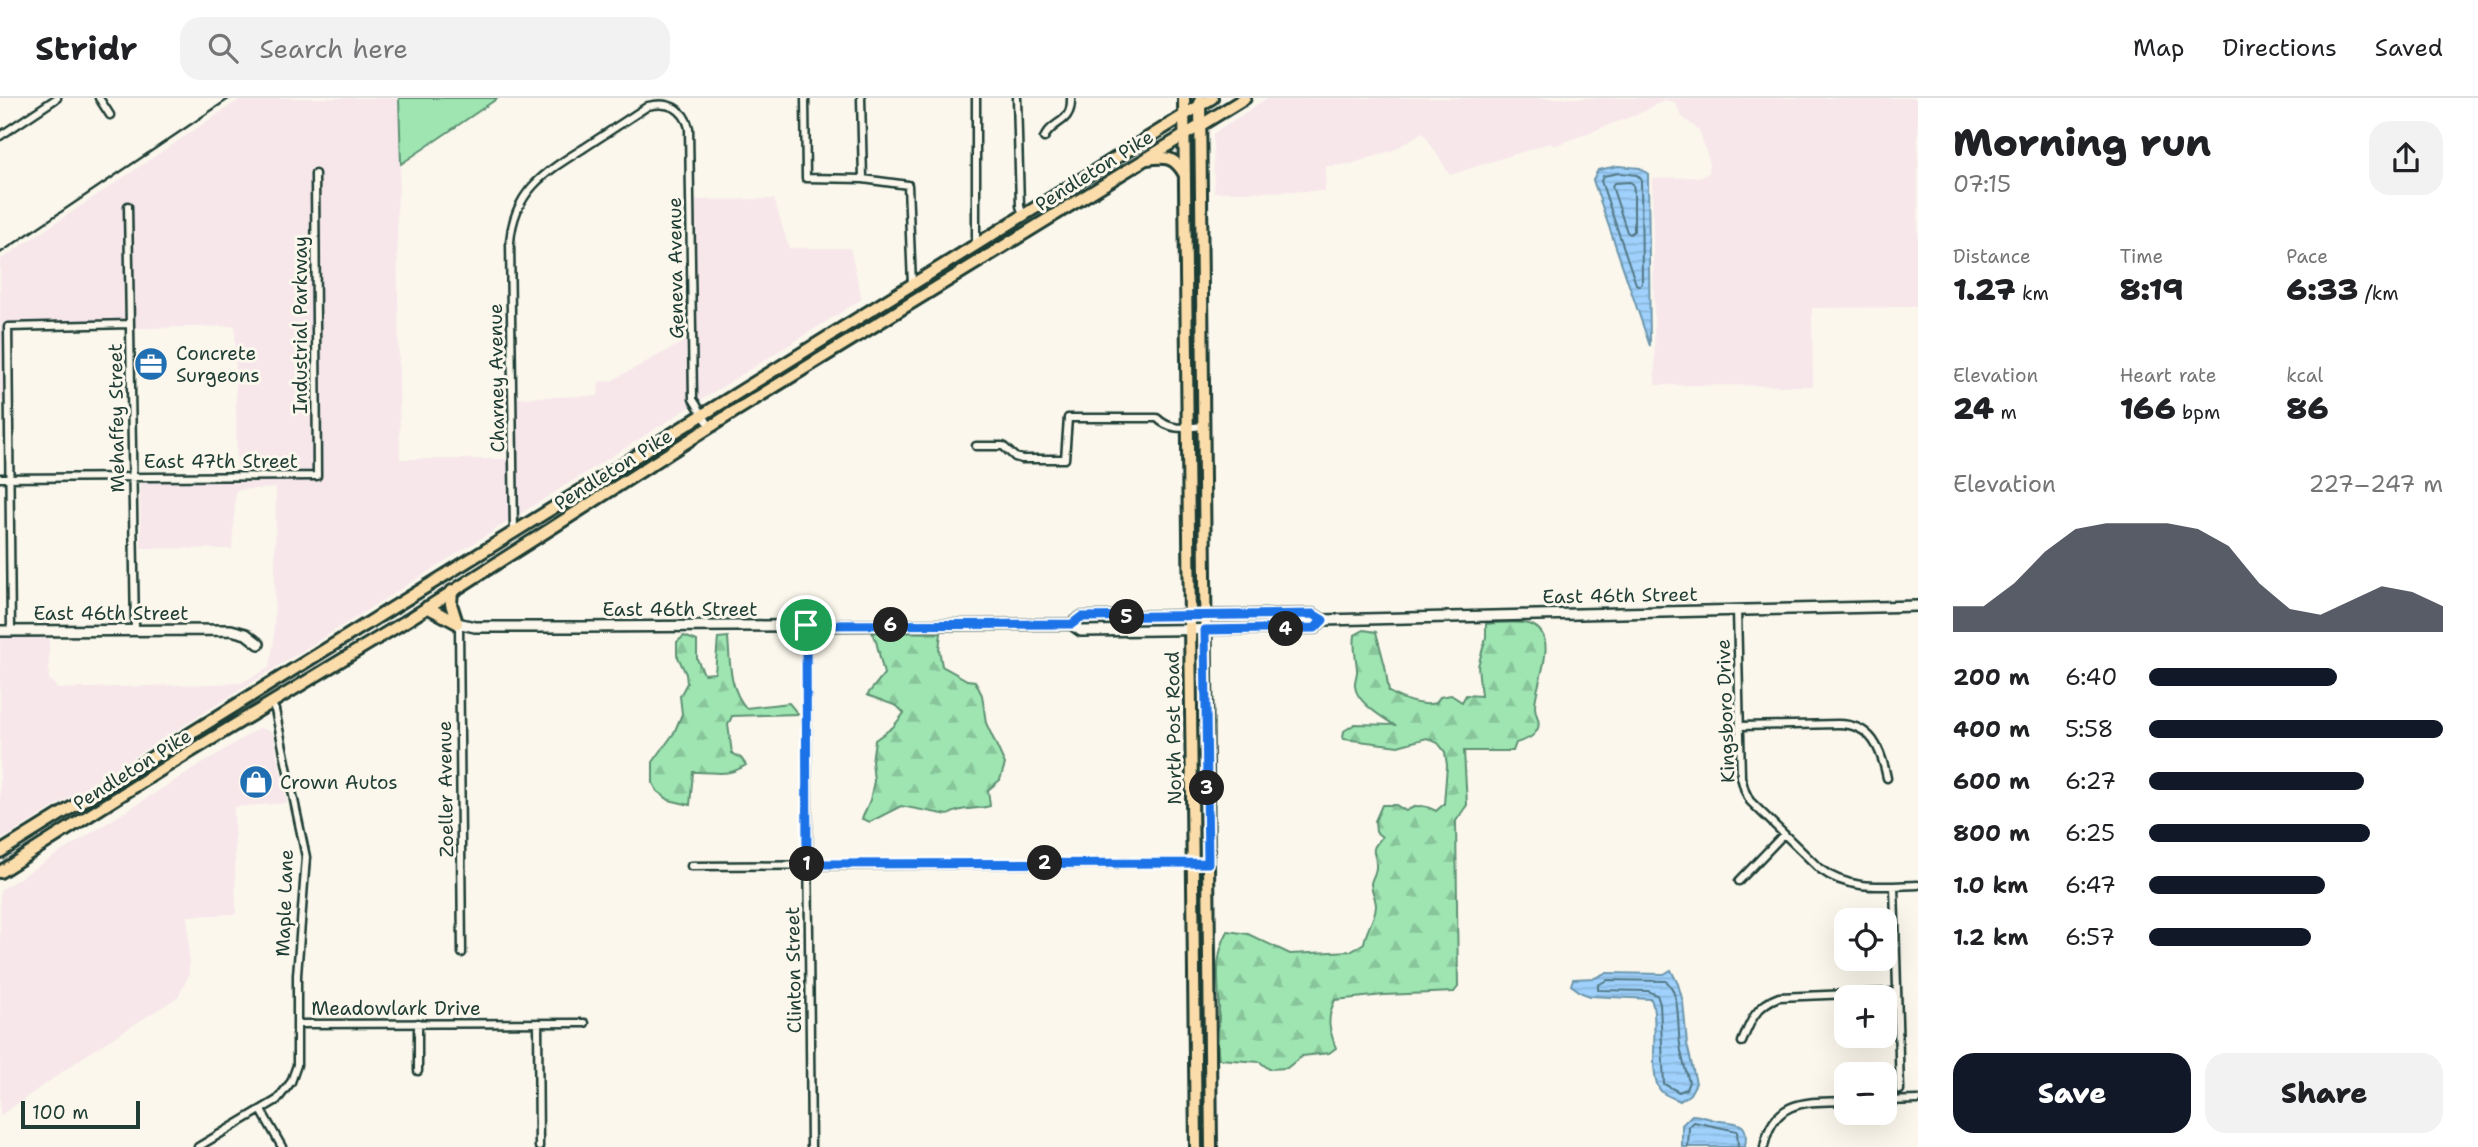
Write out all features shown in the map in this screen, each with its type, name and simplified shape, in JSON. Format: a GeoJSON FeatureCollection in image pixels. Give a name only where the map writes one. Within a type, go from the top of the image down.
{"type":"FeatureCollection","features":[{"type":"Feature","properties":{"kind":"main road","name":"North Post Road"},"geometry":{"type":"LineString","coordinates":[[1185,98],[1196,1147]]}},
{"type":"Feature","properties":{"kind":"main road","name":"Pendleton Pike"},"geometry":{"type":"LineString","coordinates":[[0,852],[1023,216],[1200,102],[1212,98]]}},
{"type":"Feature","properties":{"kind":"main road","name":"Pendleton Pike"},"geometry":{"type":"LineString","coordinates":[[0,872],[1245,98]]}},
{"type":"Feature","properties":{"kind":"main road","name":"North Post Road"},"geometry":{"type":"LineString","coordinates":[[1200,102],[1211,1147]]}},
{"type":"Feature","properties":{"kind":"main road"},"geometry":{"type":"LineString","coordinates":[[1144,160],[1174,160],[1185,175]]}},
{"type":"Feature","properties":{"kind":"main road"},"geometry":{"type":"LineString","coordinates":[[452,591],[451,604],[458,624]]}},
{"type":"Feature","properties":{"kind":"main road"},"geometry":{"type":"LineString","coordinates":[[428,607],[458,624]]}},
{"type":"Feature","properties":{"kind":"street"},"geometry":{"type":"LineString","coordinates":[[0,136],[57,98]]}},
{"type":"Feature","properties":{"kind":"street"},"geometry":{"type":"LineString","coordinates":[[99,98],[110,115]]}},
{"type":"Feature","properties":{"kind":"street"},"geometry":{"type":"LineString","coordinates":[[806,98],[806,178],[863,179],[908,185],[912,285]]}},
{"type":"Feature","properties":{"kind":"street"},"geometry":{"type":"LineString","coordinates":[[861,98],[863,179]]}},
{"type":"Feature","properties":{"kind":"street"},"geometry":{"type":"LineString","coordinates":[[976,98],[976,245]]}},
{"type":"Feature","properties":{"kind":"street"},"geometry":{"type":"LineString","coordinates":[[1017,98],[1020,206],[1023,216]]}},
{"type":"Feature","properties":{"kind":"street"},"geometry":{"type":"LineString","coordinates":[[1044,138],[1050,130],[1065,120],[1071,109],[1071,98]]}},
{"type":"Feature","properties":{"kind":"street","name":"Charney Avenue"},"geometry":{"type":"LineString","coordinates":[[514,533],[510,246],[513,223],[526,194],[550,170],[648,106],[660,103],[675,107]]}},
{"type":"Feature","properties":{"kind":"street","name":"Geneva Avenue"},"geometry":{"type":"LineString","coordinates":[[675,107],[683,115],[689,128],[693,399],[711,428]]}},
{"type":"Feature","properties":{"kind":"street","name":"Industrial Parkway"},"geometry":{"type":"LineString","coordinates":[[315,174],[317,476]]}},
{"type":"Feature","properties":{"kind":"street","name":"Mehaffey Street"},"geometry":{"type":"LineString","coordinates":[[128,206],[135,630]]}},
{"type":"Feature","properties":{"kind":"street"},"geometry":{"type":"LineString","coordinates":[[11,631],[8,327],[130,324]]}},
{"type":"Feature","properties":{"kind":"street"},"geometry":{"type":"LineString","coordinates":[[976,446],[1003,446],[1015,457],[1065,459],[1068,418],[1157,418],[1164,426],[1202,426]]}},
{"type":"Feature","properties":{"kind":"street","name":"East 47th Street"},"geometry":{"type":"LineString","coordinates":[[0,478],[317,476]]}},
{"type":"Feature","properties":{"kind":"street","name":"East 46th Street"},"geometry":{"type":"LineString","coordinates":[[458,624],[580,627],[1072,624],[1081,617],[1313,614],[1323,620],[1918,606]]}},
{"type":"Feature","properties":{"kind":"street","name":"Kingsboro Drive"},"geometry":{"type":"LineString","coordinates":[[1737,610],[1741,777],[1745,792],[1755,806],[1833,878],[1858,886],[1918,885]]}},
{"type":"Feature","properties":{"kind":"street","name":"East 46th Street"},"geometry":{"type":"LineString","coordinates":[[1072,624],[1081,632],[1189,631],[1315,628],[1323,620]]}},
{"type":"Feature","properties":{"kind":"street","name":"Zoeller Avenue"},"geometry":{"type":"LineString","coordinates":[[458,624],[463,953]]}},
{"type":"Feature","properties":{"kind":"street","name":"Clinton Street"},"geometry":{"type":"LineString","coordinates":[[806,625],[811,1147]]}},
{"type":"Feature","properties":{"kind":"street","name":"East 46th Street"},"geometry":{"type":"LineString","coordinates":[[0,631],[231,630],[246,634],[259,644]]}},
{"type":"Feature","properties":{"kind":"street","name":"Maple Lane"},"geometry":{"type":"LineString","coordinates":[[271,703],[275,710],[306,857],[297,975],[298,1024]]}},
{"type":"Feature","properties":{"kind":"street"},"geometry":{"type":"LineString","coordinates":[[1740,726],[1853,726],[1875,740],[1882,754],[1887,778]]}},
{"type":"Feature","properties":{"kind":"street"},"geometry":{"type":"LineString","coordinates":[[1739,881],[1784,834]]}},
{"type":"Feature","properties":{"kind":"street"},"geometry":{"type":"LineString","coordinates":[[691,866],[1208,863]]}},
{"type":"Feature","properties":{"kind":"street"},"geometry":{"type":"LineString","coordinates":[[1894,886],[1897,985]]}},
{"type":"Feature","properties":{"kind":"street"},"geometry":{"type":"LineString","coordinates":[[1897,992],[1900,1090]]}},
{"type":"Feature","properties":{"kind":"street"},"geometry":{"type":"LineString","coordinates":[[1742,1042],[1755,1013],[1765,1003],[1779,997],[1834,995]]}},
{"type":"Feature","properties":{"kind":"street"},"geometry":{"type":"LineString","coordinates":[[418,1023],[418,1071]]}},
{"type":"Feature","properties":{"kind":"street"},"geometry":{"type":"LineString","coordinates":[[538,1023],[539,1147]]}},
{"type":"Feature","properties":{"kind":"street","name":"Meadowlark Drive"},"geometry":{"type":"LineString","coordinates":[[198,1147],[277,1100],[293,1079],[298,1058],[298,1024],[585,1023]]}},
{"type":"Feature","properties":{"kind":"street"},"geometry":{"type":"LineString","coordinates":[[1897,1101],[1918,1100]]}},
{"type":"Feature","properties":{"kind":"street"},"geometry":{"type":"LineString","coordinates":[[1764,1147],[1777,1116],[1790,1107],[1834,1102]]}},
{"type":"Feature","properties":{"kind":"street"},"geometry":{"type":"LineString","coordinates":[[261,1110],[282,1147]]}},
{"type":"Feature","properties":{"kind":"shaded area"},"geometry":{"type":"Polygon","coordinates":[[[242,98],[399,98],[401,164],[397,210],[400,459],[507,459],[507,398],[598,396],[599,382],[611,381],[687,340],[686,200],[774,199],[789,248],[850,248],[862,299],[0,841],[0,638],[49,638],[49,679],[58,689],[241,683],[269,668],[274,642],[276,488],[236,490],[232,549],[141,548],[140,479],[237,478],[235,326],[15,331],[11,400],[0,401],[0,260],[242,98]]]}},
{"type":"Feature","properties":{"kind":"shaded area"},"geometry":{"type":"Polygon","coordinates":[[[1267,98],[1918,98],[1918,307],[1812,308],[1813,386],[1655,385],[1652,178],[1702,177],[1709,172],[1709,160],[1699,130],[1682,117],[1675,102],[1664,100],[1643,112],[1554,146],[1550,143],[1450,175],[1423,132],[1394,150],[1351,164],[1326,166],[1325,191],[1214,192],[1213,134],[1267,98]]]}},
{"type":"Feature","properties":{"kind":"shaded area"},"geometry":{"type":"Polygon","coordinates":[[[259,728],[273,732],[287,803],[234,807],[236,914],[188,916],[189,975],[178,997],[92,1051],[0,1116],[0,890],[259,728]]]}},
{"type":"Feature","properties":{"kind":"green space"},"geometry":{"type":"Polygon","coordinates":[[[399,98],[498,98],[401,164],[399,98]]]}},
{"type":"Feature","properties":{"kind":"green space"},"geometry":{"type":"Polygon","coordinates":[[[1486,624],[1530,624],[1541,633],[1545,641],[1545,652],[1535,710],[1539,725],[1534,734],[1516,743],[1513,751],[1464,751],[1467,805],[1456,821],[1458,987],[1454,992],[1335,1000],[1330,1013],[1330,1024],[1336,1048],[1329,1053],[1302,1056],[1287,1068],[1269,1069],[1260,1062],[1219,1059],[1218,962],[1228,931],[1248,934],[1290,954],[1352,951],[1364,943],[1375,911],[1376,903],[1371,883],[1376,869],[1374,849],[1382,837],[1376,832],[1375,821],[1382,805],[1396,805],[1406,811],[1421,806],[1436,811],[1444,804],[1447,765],[1445,752],[1438,743],[1427,738],[1398,746],[1343,739],[1344,731],[1355,724],[1394,725],[1370,708],[1356,692],[1355,635],[1364,630],[1376,632],[1389,692],[1418,703],[1436,703],[1440,697],[1451,695],[1462,702],[1466,695],[1481,696],[1478,666],[1486,637],[1486,624]]]}},
{"type":"Feature","properties":{"kind":"green space"},"geometry":{"type":"Polygon","coordinates":[[[872,632],[941,633],[939,649],[942,666],[967,680],[975,681],[982,695],[986,723],[1005,764],[1000,780],[988,790],[990,806],[948,815],[901,806],[870,822],[862,819],[874,781],[872,761],[875,740],[893,727],[904,713],[897,706],[867,695],[884,674],[872,632]]]}},
{"type":"Feature","properties":{"kind":"green space"},"geometry":{"type":"Polygon","coordinates":[[[684,636],[697,641],[697,659],[704,674],[715,673],[718,638],[728,637],[733,683],[746,708],[789,703],[798,714],[732,716],[728,725],[732,753],[746,765],[726,773],[693,772],[690,805],[669,800],[657,791],[653,783],[653,762],[674,733],[682,714],[680,696],[687,683],[677,655],[677,642],[684,636]]]}},
{"type":"Feature","properties":{"kind":"water"},"geometry":{"type":"Polygon","coordinates":[[[1618,166],[1640,168],[1648,174],[1650,346],[1593,180],[1598,170],[1618,166]]]}},
{"type":"Feature","properties":{"kind":"water"},"geometry":{"type":"Polygon","coordinates":[[[1671,970],[1683,1002],[1687,1044],[1696,1083],[1690,1094],[1680,1101],[1662,1092],[1657,1084],[1651,999],[1590,996],[1571,985],[1573,979],[1595,978],[1605,973],[1664,974],[1671,970]]]}},
{"type":"Feature","properties":{"kind":"water"},"geometry":{"type":"Polygon","coordinates":[[[1692,1115],[1742,1126],[1746,1133],[1745,1147],[1682,1147],[1682,1125],[1692,1115]]]}},
{"type":"Feature","properties":{"kind":"railway"},"geometry":{"type":"LineString","coordinates":[[0,253],[230,98]]}},
{"type":"Feature","properties":{"kind":"place","name":"Concrete Surgeons"},"geometry":{"type":"Point","coordinates":[151,364]}},
{"type":"Feature","properties":{"kind":"place","name":"Crown Autos"},"geometry":{"type":"Point","coordinates":[256,782]}},
{"type":"Feature","properties":{"kind":"route"},"geometry":{"type":"LineString","coordinates":[[1313,614],[1323,620],[1315,628],[1205,630],[1208,863],[807,864],[806,625],[1072,624],[1081,617],[1313,614]]}}]}
